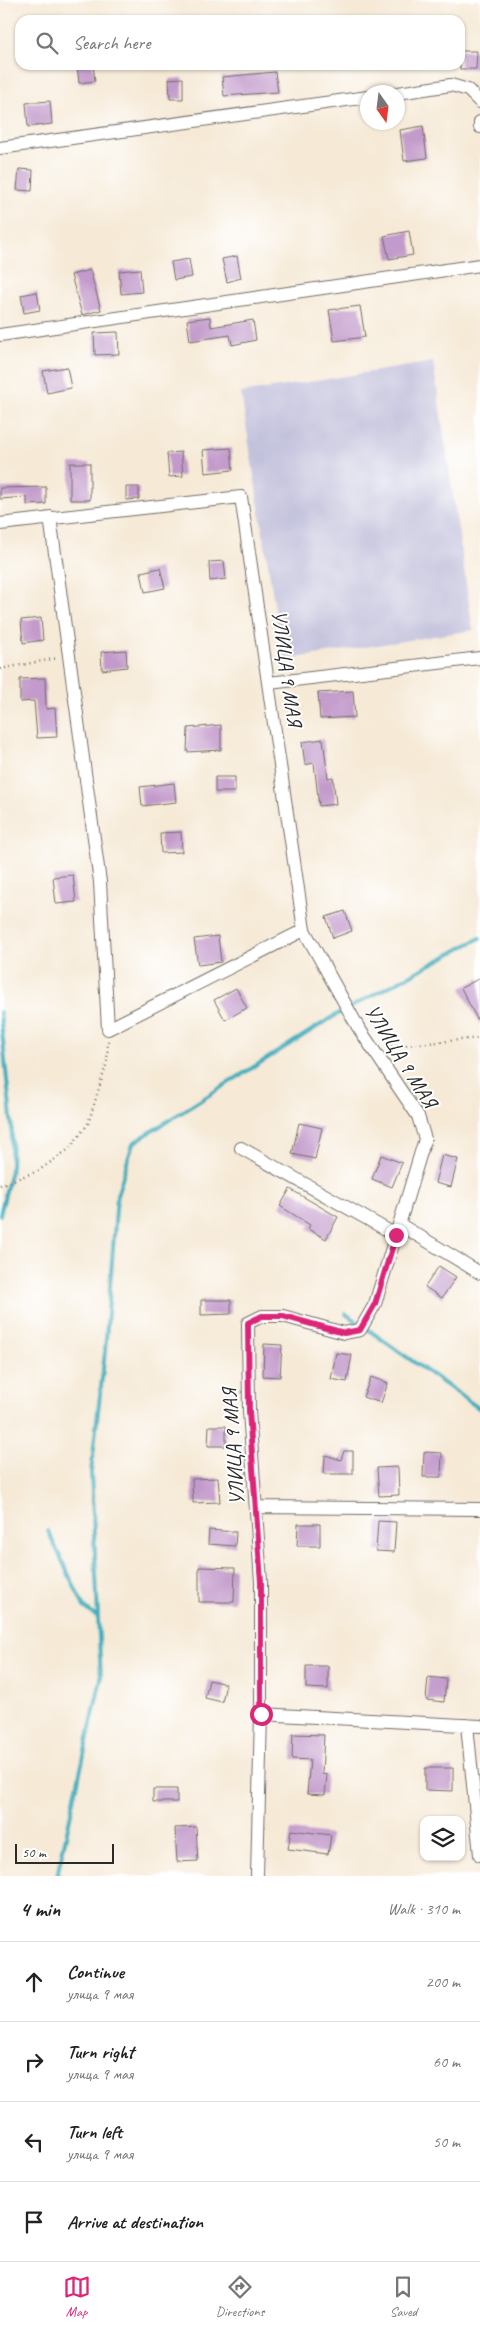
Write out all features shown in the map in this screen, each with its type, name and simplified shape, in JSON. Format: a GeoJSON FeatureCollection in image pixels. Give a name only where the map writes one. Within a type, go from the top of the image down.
{"type":"FeatureCollection","features":[{"type":"Feature","properties":{"kind":"street"},"geometry":{"type":"LineString","coordinates":[[405,92],[451,85],[468,90],[480,102]]}},
{"type":"Feature","properties":{"kind":"street"},"geometry":{"type":"LineString","coordinates":[[0,148],[360,98]]}},
{"type":"Feature","properties":{"kind":"street"},"geometry":{"type":"LineString","coordinates":[[480,122],[480,127]]}},
{"type":"Feature","properties":{"kind":"street"},"geometry":{"type":"LineString","coordinates":[[0,335],[480,265]]}},
{"type":"Feature","properties":{"kind":"street","name":"УЛИЦА 9 МАЯ"},"geometry":{"type":"LineString","coordinates":[[50,517],[241,496],[304,930],[358,1027],[418,1116],[425,1139],[375,1304],[360,1330],[344,1333],[283,1316],[262,1316],[248,1323],[249,1411],[261,1582],[261,1714],[257,1876]]}},
{"type":"Feature","properties":{"kind":"street"},"geometry":{"type":"LineString","coordinates":[[0,524],[50,517],[100,882],[108,1029],[304,930]]}},
{"type":"Feature","properties":{"kind":"street"},"geometry":{"type":"LineString","coordinates":[[269,683],[480,658]]}},
{"type":"Feature","properties":{"kind":"street"},"geometry":{"type":"LineString","coordinates":[[241,1148],[480,1273]]}},
{"type":"Feature","properties":{"kind":"street"},"geometry":{"type":"LineString","coordinates":[[257,1507],[480,1509]]}},
{"type":"Feature","properties":{"kind":"street"},"geometry":{"type":"LineString","coordinates":[[261,1714],[474,1726],[480,1855]]}},
{"type":"Feature","properties":{"kind":"path"},"geometry":{"type":"LineString","coordinates":[[0,669],[69,656]]}},
{"type":"Feature","properties":{"kind":"path"},"geometry":{"type":"LineString","coordinates":[[0,1185],[38,1171],[69,1149],[88,1124],[107,1062],[108,1029]]}},
{"type":"Feature","properties":{"kind":"path"},"geometry":{"type":"LineString","coordinates":[[372,1049],[480,1038]]}},
{"type":"Feature","properties":{"kind":"shaded area"},"geometry":{"type":"Polygon","coordinates":[[[433,362],[473,630],[283,660],[241,393],[433,362]]]}},
{"type":"Feature","properties":{"kind":"building"},"geometry":{"type":"Polygon","coordinates":[[[465,51],[477,51],[476,69],[465,69],[465,51]]]}},
{"type":"Feature","properties":{"kind":"building"},"geometry":{"type":"Polygon","coordinates":[[[78,70],[94,70],[95,81],[79,83],[78,70]]]}},
{"type":"Feature","properties":{"kind":"building"},"geometry":{"type":"Polygon","coordinates":[[[275,72],[278,92],[224,96],[222,77],[275,72]]]}},
{"type":"Feature","properties":{"kind":"building"},"geometry":{"type":"Polygon","coordinates":[[[183,78],[183,99],[170,99],[169,79],[183,78]]]}},
{"type":"Feature","properties":{"kind":"building"},"geometry":{"type":"Polygon","coordinates":[[[50,101],[52,124],[28,127],[26,103],[50,101]]]}},
{"type":"Feature","properties":{"kind":"building"},"geometry":{"type":"Polygon","coordinates":[[[423,126],[427,158],[404,161],[400,130],[423,126]]]}},
{"type":"Feature","properties":{"kind":"building"},"geometry":{"type":"Polygon","coordinates":[[[19,169],[33,170],[32,191],[17,190],[19,169]]]}},
{"type":"Feature","properties":{"kind":"building"},"geometry":{"type":"Polygon","coordinates":[[[409,231],[413,255],[389,259],[384,236],[409,231]]]}},
{"type":"Feature","properties":{"kind":"building"},"geometry":{"type":"Polygon","coordinates":[[[237,256],[241,278],[227,282],[222,259],[237,256]]]}},
{"type":"Feature","properties":{"kind":"building"},"geometry":{"type":"Polygon","coordinates":[[[189,259],[192,277],[174,280],[171,262],[189,259]]]}},
{"type":"Feature","properties":{"kind":"building"},"geometry":{"type":"Polygon","coordinates":[[[140,269],[142,292],[121,294],[119,271],[140,269]]]}},
{"type":"Feature","properties":{"kind":"building"},"geometry":{"type":"Polygon","coordinates":[[[90,270],[101,310],[82,315],[71,275],[90,270]]]}},
{"type":"Feature","properties":{"kind":"building"},"geometry":{"type":"Polygon","coordinates":[[[37,292],[40,310],[24,313],[21,295],[37,292]]]}},
{"type":"Feature","properties":{"kind":"building"},"geometry":{"type":"Polygon","coordinates":[[[360,306],[365,337],[334,341],[329,310],[360,306]]]}},
{"type":"Feature","properties":{"kind":"building"},"geometry":{"type":"Polygon","coordinates":[[[210,317],[211,327],[253,320],[256,340],[232,345],[230,335],[190,341],[187,320],[210,317]]]}},
{"type":"Feature","properties":{"kind":"building"},"geometry":{"type":"Polygon","coordinates":[[[118,332],[119,354],[95,355],[94,333],[118,332]]]}},
{"type":"Feature","properties":{"kind":"building"},"geometry":{"type":"Polygon","coordinates":[[[67,367],[71,388],[47,393],[43,371],[67,367]]]}},
{"type":"Feature","properties":{"kind":"building"},"geometry":{"type":"Polygon","coordinates":[[[231,448],[233,470],[205,473],[203,450],[231,448]]]}},
{"type":"Feature","properties":{"kind":"building"},"geometry":{"type":"Polygon","coordinates":[[[181,452],[183,476],[169,477],[167,453],[181,452]]]}},
{"type":"Feature","properties":{"kind":"building"},"geometry":{"type":"Polygon","coordinates":[[[70,463],[90,463],[90,500],[70,500],[70,463]]]}},
{"type":"Feature","properties":{"kind":"building"},"geometry":{"type":"Polygon","coordinates":[[[46,487],[46,504],[27,505],[27,497],[0,499],[0,488],[46,487]]]}},
{"type":"Feature","properties":{"kind":"building"},"geometry":{"type":"Polygon","coordinates":[[[126,487],[139,487],[139,499],[126,500],[126,487]]]}},
{"type":"Feature","properties":{"kind":"building"},"geometry":{"type":"Polygon","coordinates":[[[224,561],[226,579],[210,581],[209,562],[224,561]]]}},
{"type":"Feature","properties":{"kind":"building"},"geometry":{"type":"Polygon","coordinates":[[[160,568],[165,588],[145,592],[141,572],[160,568]]]}},
{"type":"Feature","properties":{"kind":"building"},"geometry":{"type":"Polygon","coordinates":[[[41,618],[43,640],[23,643],[21,620],[41,618]]]}},
{"type":"Feature","properties":{"kind":"building"},"geometry":{"type":"Polygon","coordinates":[[[126,650],[127,667],[102,670],[101,652],[126,650]]]}},
{"type":"Feature","properties":{"kind":"building"},"geometry":{"type":"Polygon","coordinates":[[[45,678],[46,709],[55,708],[57,737],[37,738],[34,701],[20,702],[20,679],[45,678]]]}},
{"type":"Feature","properties":{"kind":"building"},"geometry":{"type":"Polygon","coordinates":[[[353,691],[355,717],[320,719],[318,693],[353,691]]]}},
{"type":"Feature","properties":{"kind":"building"},"geometry":{"type":"Polygon","coordinates":[[[221,725],[221,750],[187,752],[188,728],[221,725]]]}},
{"type":"Feature","properties":{"kind":"building"},"geometry":{"type":"Polygon","coordinates":[[[323,739],[328,778],[333,777],[336,804],[319,806],[314,763],[305,765],[302,742],[323,739]]]}},
{"type":"Feature","properties":{"kind":"building"},"geometry":{"type":"Polygon","coordinates":[[[215,777],[235,777],[235,792],[215,792],[215,777]]]}},
{"type":"Feature","properties":{"kind":"building"},"geometry":{"type":"Polygon","coordinates":[[[174,783],[176,802],[142,806],[140,787],[174,783]]]}},
{"type":"Feature","properties":{"kind":"building"},"geometry":{"type":"Polygon","coordinates":[[[181,832],[182,852],[161,853],[160,833],[181,832]]]}},
{"type":"Feature","properties":{"kind":"building"},"geometry":{"type":"Polygon","coordinates":[[[73,875],[76,902],[56,904],[53,877],[73,875]]]}},
{"type":"Feature","properties":{"kind":"building"},"geometry":{"type":"Polygon","coordinates":[[[345,911],[352,931],[333,938],[326,917],[345,911]]]}},
{"type":"Feature","properties":{"kind":"building"},"geometry":{"type":"Polygon","coordinates":[[[218,936],[221,962],[198,965],[194,939],[218,936]]]}},
{"type":"Feature","properties":{"kind":"building"},"geometry":{"type":"Polygon","coordinates":[[[480,978],[480,1025],[461,988],[480,978]]]}},
{"type":"Feature","properties":{"kind":"building"},"geometry":{"type":"Polygon","coordinates":[[[236,988],[247,1008],[225,1020],[214,1000],[236,988]]]}},
{"type":"Feature","properties":{"kind":"building"},"geometry":{"type":"Polygon","coordinates":[[[299,1123],[322,1128],[315,1159],[292,1154],[299,1123]]]}},
{"type":"Feature","properties":{"kind":"building"},"geometry":{"type":"Polygon","coordinates":[[[381,1155],[402,1163],[392,1187],[372,1179],[381,1155]]]}},
{"type":"Feature","properties":{"kind":"building"},"geometry":{"type":"Polygon","coordinates":[[[442,1155],[458,1159],[451,1187],[435,1183],[442,1155]]]}},
{"type":"Feature","properties":{"kind":"building"},"geometry":{"type":"Polygon","coordinates":[[[290,1189],[338,1217],[326,1239],[308,1229],[310,1225],[280,1206],[290,1189]]]}},
{"type":"Feature","properties":{"kind":"building"},"geometry":{"type":"Polygon","coordinates":[[[439,1266],[456,1277],[442,1298],[425,1287],[439,1266]]]}},
{"type":"Feature","properties":{"kind":"building"},"geometry":{"type":"Polygon","coordinates":[[[201,1300],[231,1300],[231,1314],[201,1315],[201,1300]]]}},
{"type":"Feature","properties":{"kind":"building"},"geometry":{"type":"Polygon","coordinates":[[[264,1344],[282,1345],[280,1377],[263,1376],[264,1344]]]}},
{"type":"Feature","properties":{"kind":"building"},"geometry":{"type":"Polygon","coordinates":[[[336,1353],[352,1355],[347,1382],[331,1379],[336,1353]]]}},
{"type":"Feature","properties":{"kind":"building"},"geometry":{"type":"Polygon","coordinates":[[[371,1377],[388,1383],[381,1403],[363,1397],[371,1377]]]}},
{"type":"Feature","properties":{"kind":"building"},"geometry":{"type":"Polygon","coordinates":[[[209,1426],[226,1426],[226,1446],[208,1446],[209,1426]]]}},
{"type":"Feature","properties":{"kind":"building"},"geometry":{"type":"Polygon","coordinates":[[[344,1451],[353,1451],[353,1474],[324,1474],[325,1455],[341,1460],[344,1451]]]}},
{"type":"Feature","properties":{"kind":"building"},"geometry":{"type":"Polygon","coordinates":[[[424,1452],[442,1453],[441,1477],[423,1477],[424,1452]]]}},
{"type":"Feature","properties":{"kind":"building"},"geometry":{"type":"Polygon","coordinates":[[[398,1467],[399,1495],[379,1496],[377,1468],[398,1467]]]}},
{"type":"Feature","properties":{"kind":"building"},"geometry":{"type":"Polygon","coordinates":[[[218,1478],[220,1502],[193,1503],[192,1479],[218,1478]]]}},
{"type":"Feature","properties":{"kind":"building"},"geometry":{"type":"Polygon","coordinates":[[[378,1521],[396,1522],[394,1552],[376,1551],[378,1521]]]}},
{"type":"Feature","properties":{"kind":"building"},"geometry":{"type":"Polygon","coordinates":[[[298,1524],[320,1524],[320,1546],[297,1546],[298,1524]]]}},
{"type":"Feature","properties":{"kind":"building"},"geometry":{"type":"Polygon","coordinates":[[[209,1530],[236,1532],[235,1546],[208,1544],[209,1530]]]}},
{"type":"Feature","properties":{"kind":"building"},"geometry":{"type":"Polygon","coordinates":[[[199,1567],[235,1568],[234,1602],[199,1602],[199,1567]]]}},
{"type":"Feature","properties":{"kind":"building"},"geometry":{"type":"Polygon","coordinates":[[[306,1666],[328,1666],[328,1689],[306,1688],[306,1666]]]}},
{"type":"Feature","properties":{"kind":"building"},"geometry":{"type":"Polygon","coordinates":[[[428,1677],[446,1679],[444,1702],[426,1700],[428,1677]]]}},
{"type":"Feature","properties":{"kind":"building"},"geometry":{"type":"Polygon","coordinates":[[[209,1680],[226,1684],[222,1702],[205,1698],[209,1680]]]}},
{"type":"Feature","properties":{"kind":"building"},"geometry":{"type":"Polygon","coordinates":[[[293,1734],[324,1735],[322,1774],[327,1775],[325,1795],[307,1794],[310,1760],[292,1759],[293,1734]]]}},
{"type":"Feature","properties":{"kind":"building"},"geometry":{"type":"Polygon","coordinates":[[[425,1768],[453,1768],[453,1791],[425,1790],[425,1768]]]}},
{"type":"Feature","properties":{"kind":"building"},"geometry":{"type":"Polygon","coordinates":[[[153,1789],[177,1789],[177,1802],[153,1802],[153,1789]]]}},
{"type":"Feature","properties":{"kind":"building"},"geometry":{"type":"Polygon","coordinates":[[[196,1827],[198,1861],[177,1862],[175,1828],[196,1827]]]}},
{"type":"Feature","properties":{"kind":"building"},"geometry":{"type":"Polygon","coordinates":[[[291,1830],[331,1835],[328,1854],[288,1849],[291,1830]]]}},
{"type":"Feature","properties":{"kind":"waterway"},"geometry":{"type":"LineString","coordinates":[[57,1876],[101,1679],[91,1472],[105,1352],[117,1196],[133,1143],[336,1015],[480,938]]}},
{"type":"Feature","properties":{"kind":"waterway"},"geometry":{"type":"LineString","coordinates":[[0,1012],[12,1128],[11,1170],[0,1215]]}},
{"type":"Feature","properties":{"kind":"waterway"},"geometry":{"type":"LineString","coordinates":[[346,1314],[480,1409]]}},
{"type":"Feature","properties":{"kind":"waterway"},"geometry":{"type":"LineString","coordinates":[[48,1531],[84,1607],[98,1618]]}},
{"type":"Feature","properties":{"kind":"route"},"geometry":{"type":"LineString","coordinates":[[261,1714],[261,1582],[249,1411],[248,1323],[262,1316],[283,1316],[344,1333],[360,1330],[375,1304],[396,1235]]}}]}
